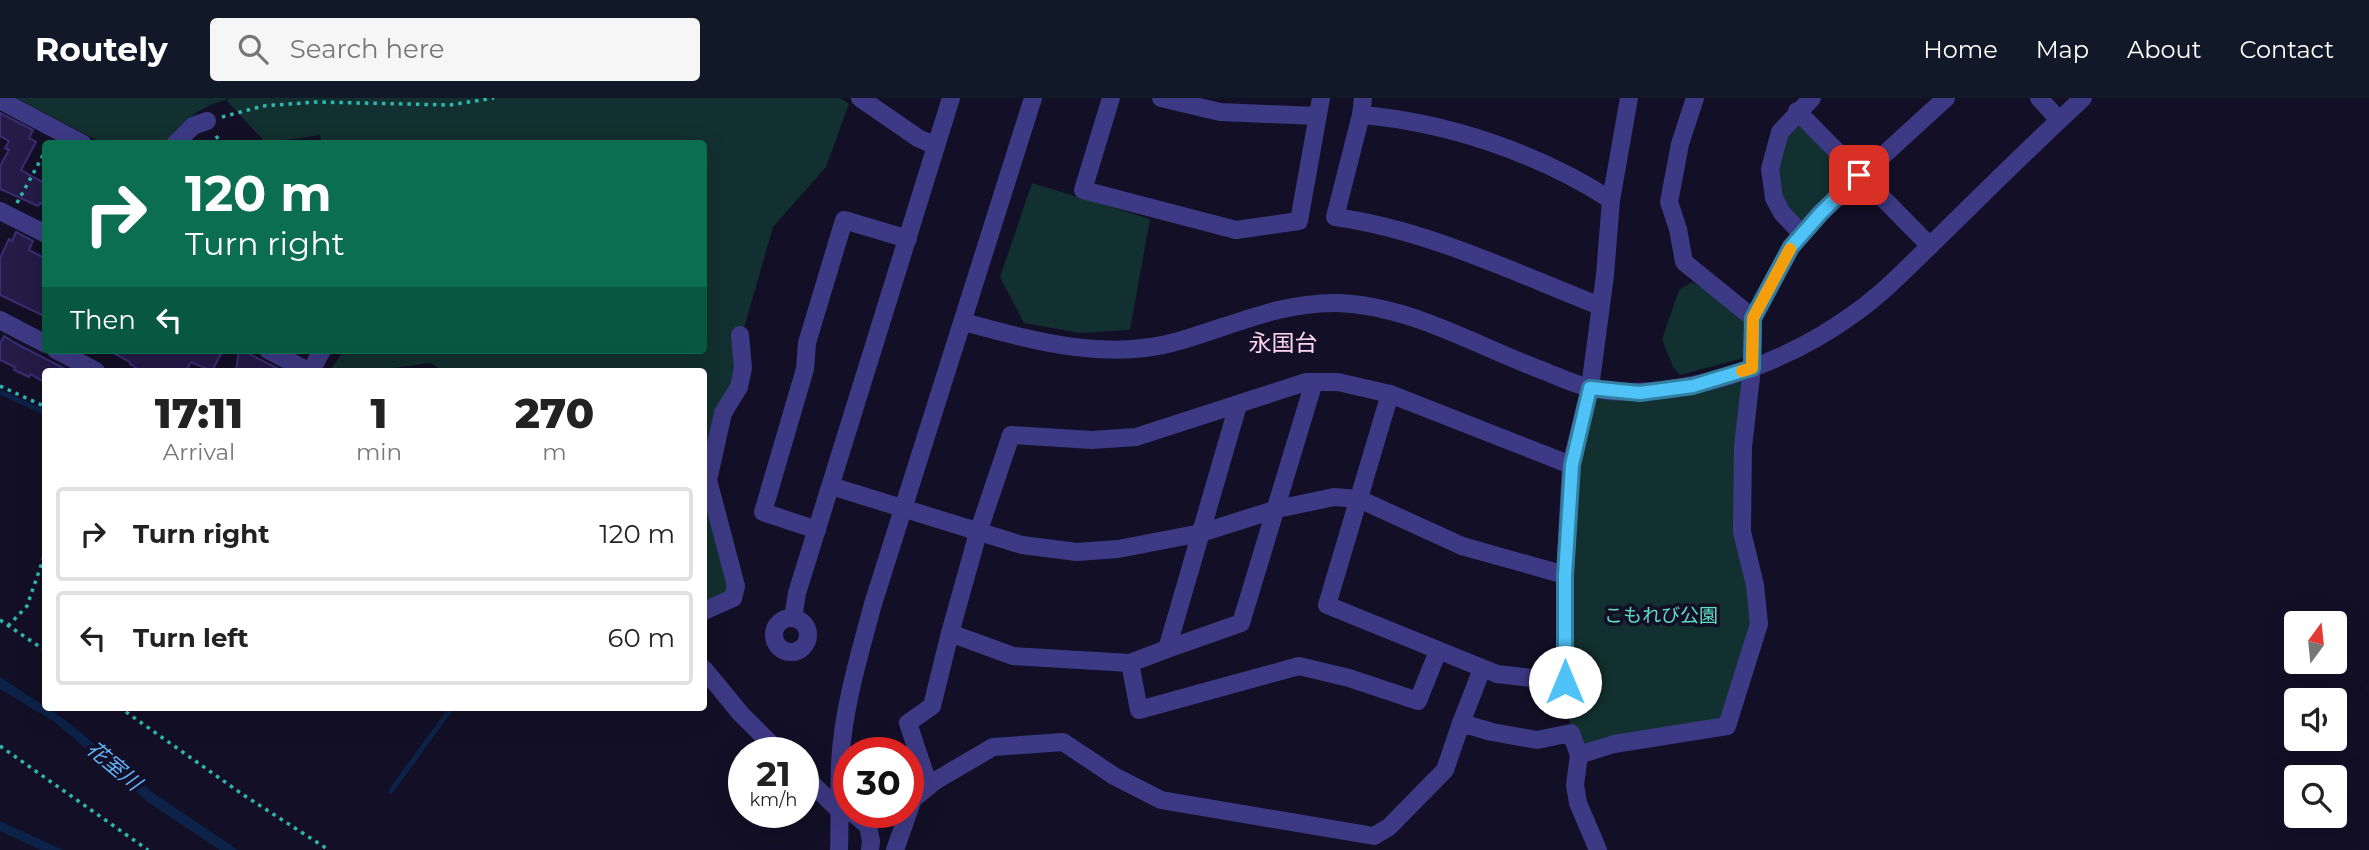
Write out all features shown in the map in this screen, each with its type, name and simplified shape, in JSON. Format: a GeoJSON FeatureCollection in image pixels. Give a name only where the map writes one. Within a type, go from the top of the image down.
{"type":"FeatureCollection","features":[{"type":"Feature","properties":{"kind":"street"},"geometry":{"type":"LineString","coordinates":[[860,98],[918,138],[936,146]]}},
{"type":"Feature","properties":{"kind":"street"},"geometry":{"type":"LineString","coordinates":[[793,618],[797,593],[951,98]]}},
{"type":"Feature","properties":{"kind":"street"},"geometry":{"type":"LineString","coordinates":[[844,737],[849,699],[873,604],[1033,98]]}},
{"type":"Feature","properties":{"kind":"street"},"geometry":{"type":"LineString","coordinates":[[1111,98],[1083,190],[1236,230],[1299,221],[1321,98]]}},
{"type":"Feature","properties":{"kind":"street"},"geometry":{"type":"LineString","coordinates":[[1161,98],[1220,112],[1318,116]]}},
{"type":"Feature","properties":{"kind":"street"},"geometry":{"type":"LineString","coordinates":[[1390,394],[1327,605],[1497,674],[1565,682],[1565,575],[1572,465],[1590,388],[1605,275],[1611,200],[1629,98]]}},
{"type":"Feature","properties":{"kind":"street"},"geometry":{"type":"LineString","coordinates":[[1695,98],[1680,144],[1669,202],[1678,229],[1684,262],[1753,318]]}},
{"type":"Feature","properties":{"kind":"street"},"geometry":{"type":"LineString","coordinates":[[1802,234],[1782,214],[1774,198],[1770,169],[1780,132],[1812,98]]}},
{"type":"Feature","properties":{"kind":"street"},"geometry":{"type":"LineString","coordinates":[[1579,755],[1614,744],[1727,726],[1759,624],[1755,585],[1742,532],[1743,447],[1752,368],[1753,318],[1791,247],[1802,234],[1859,175],[1946,98]]}},
{"type":"Feature","properties":{"kind":"street"},"geometry":{"type":"LineString","coordinates":[[2039,98],[2059,120]]}},
{"type":"Feature","properties":{"kind":"street"},"geometry":{"type":"LineString","coordinates":[[964,322],[1037,342],[1129,351],[1177,342],[1277,309],[1336,303],[1403,313],[1506,357],[1590,388],[1640,393],[1693,386],[1752,368],[1798,349],[1856,313],[1901,275],[2083,98]]}},
{"type":"Feature","properties":{"kind":"street"},"geometry":{"type":"LineString","coordinates":[[0,100],[75,140]]}},
{"type":"Feature","properties":{"kind":"street"},"geometry":{"type":"LineString","coordinates":[[1600,306],[1455,248],[1390,226],[1335,217],[1362,106],[1395,118],[1494,144],[1577,179],[1611,200]]}},
{"type":"Feature","properties":{"kind":"street"},"geometry":{"type":"LineString","coordinates":[[1797,111],[1930,246]]}},
{"type":"Feature","properties":{"kind":"street"},"geometry":{"type":"LineString","coordinates":[[180,140],[193,126],[207,121]]}},
{"type":"Feature","properties":{"kind":"street"},"geometry":{"type":"LineString","coordinates":[[5,213],[42,232]]}},
{"type":"Feature","properties":{"kind":"street"},"geometry":{"type":"LineString","coordinates":[[817,530],[763,512],[805,369],[807,343],[844,220],[908,239]]}},
{"type":"Feature","properties":{"kind":"street"},"geometry":{"type":"LineString","coordinates":[[0,320],[42,342]]}},
{"type":"Feature","properties":{"kind":"street"},"geometry":{"type":"LineString","coordinates":[[707,610],[722,605],[733,597],[736,586],[708,480],[723,413],[738,387],[743,368],[740,335]]}},
{"type":"Feature","properties":{"kind":"street"},"geometry":{"type":"LineString","coordinates":[[64,354],[90,368]]}},
{"type":"Feature","properties":{"kind":"street"},"geometry":{"type":"LineString","coordinates":[[276,354],[303,368]]}},
{"type":"Feature","properties":{"kind":"street"},"geometry":{"type":"LineString","coordinates":[[929,786],[908,723],[932,706],[978,533],[1012,435],[1092,440],[1136,437],[1306,382],[1338,382],[1390,394],[1572,465]]}},
{"type":"Feature","properties":{"kind":"street"},"geometry":{"type":"LineString","coordinates":[[950,633],[1013,656],[1130,663],[1241,623],[1314,382]]}},
{"type":"Feature","properties":{"kind":"street"},"geometry":{"type":"LineString","coordinates":[[1167,649],[1238,405]]}},
{"type":"Feature","properties":{"kind":"street"},"geometry":{"type":"LineString","coordinates":[[831,486],[1022,545],[1077,552],[1118,549],[1201,533],[1277,509],[1334,497],[1359,499],[1462,546],[1565,575]]}},
{"type":"Feature","properties":{"kind":"street"},"geometry":{"type":"LineString","coordinates":[[1130,663],[1139,710],[1299,666],[1349,678],[1418,701],[1438,651]]}},
{"type":"Feature","properties":{"kind":"street"},"geometry":{"type":"LineString","coordinates":[[895,850],[913,799],[929,786],[993,747],[1063,742],[1114,776],[1161,800],[1374,836],[1389,827],[1445,770],[1482,669]]}},
{"type":"Feature","properties":{"kind":"street"},"geometry":{"type":"LineString","coordinates":[[707,673],[764,737]]}},
{"type":"Feature","properties":{"kind":"street"},"geometry":{"type":"LineString","coordinates":[[1461,723],[1537,740],[1571,733],[1579,755],[1575,785],[1578,803],[1598,850]]}},
{"type":"Feature","properties":{"kind":"street"},"geometry":{"type":"LineString","coordinates":[[819,791],[833,804]]}},
{"type":"Feature","properties":{"kind":"street"},"geometry":{"type":"LineString","coordinates":[[839,850],[840,828]]}},
{"type":"Feature","properties":{"kind":"street"},"geometry":{"type":"LineString","coordinates":[[868,828],[870,850]]}},
{"type":"Feature","properties":{"kind":"path"},"geometry":{"type":"LineString","coordinates":[[207,121],[263,106],[317,102],[450,105],[494,98]]}},
{"type":"Feature","properties":{"kind":"path"},"geometry":{"type":"LineString","coordinates":[[5,213],[42,156]]}},
{"type":"Feature","properties":{"kind":"path"},"geometry":{"type":"LineString","coordinates":[[0,386],[42,405]]}},
{"type":"Feature","properties":{"kind":"path"},"geometry":{"type":"LineString","coordinates":[[8,626],[27,606],[42,563]]}},
{"type":"Feature","properties":{"kind":"path"},"geometry":{"type":"LineString","coordinates":[[0,620],[42,647]]}},
{"type":"Feature","properties":{"kind":"path"},"geometry":{"type":"LineString","coordinates":[[125,711],[242,794],[329,850]]}},
{"type":"Feature","properties":{"kind":"path"},"geometry":{"type":"LineString","coordinates":[[0,746],[148,850]]}},
{"type":"Feature","properties":{"kind":"green space"},"geometry":{"type":"Polygon","coordinates":[[[16,98],[840,98],[849,104],[826,167],[773,227],[744,328],[741,362],[707,475],[707,368],[437,368],[430,363],[393,368],[332,368],[341,354],[707,354],[707,140],[321,140],[320,135],[263,140],[226,100],[208,106],[192,116],[169,140],[96,140],[16,98]]]}},
{"type":"Feature","properties":{"kind":"green space"},"geometry":{"type":"Polygon","coordinates":[[[1797,111],[1859,175],[1802,234],[1774,198],[1780,132],[1797,111]]]}},
{"type":"Feature","properties":{"kind":"green space"},"geometry":{"type":"Polygon","coordinates":[[[1032,183],[1150,219],[1130,330],[1080,333],[1024,323],[1000,277],[1032,183]]]}},
{"type":"Feature","properties":{"kind":"green space"},"geometry":{"type":"Polygon","coordinates":[[[1692,282],[1727,303],[1747,321],[1751,356],[1680,375],[1673,367],[1662,339],[1679,290],[1692,282]]]}},
{"type":"Feature","properties":{"kind":"green space","name":"こもれび公園"},"geometry":{"type":"Polygon","coordinates":[[[1752,368],[1743,447],[1759,624],[1727,726],[1579,755],[1571,733],[1565,682],[1565,575],[1590,388],[1640,392],[1752,368]]]}},
{"type":"Feature","properties":{"kind":"green space"},"geometry":{"type":"Polygon","coordinates":[[[707,482],[732,589],[707,613],[707,482]]]}},
{"type":"Feature","properties":{"kind":"water","name":"花室川"},"geometry":{"type":"Polygon","coordinates":[[[0,677],[42,705],[42,711],[52,711],[64,719],[156,795],[238,850],[220,850],[148,802],[56,723],[0,689],[0,677]]]}},
{"type":"Feature","properties":{"kind":"water"},"geometry":{"type":"Polygon","coordinates":[[[0,821],[63,850],[41,850],[0,831],[0,821]]]}},
{"type":"Feature","properties":{"kind":"building"},"geometry":{"type":"Polygon","coordinates":[[[0,113],[33,130],[29,138],[36,142],[21,170],[42,182],[42,204],[38,206],[0,189],[0,166],[9,150],[5,148],[9,141],[0,136],[0,113]]]}},
{"type":"Feature","properties":{"kind":"building"},"geometry":{"type":"Polygon","coordinates":[[[16,232],[33,241],[29,250],[42,257],[42,315],[0,295],[0,258],[9,239],[12,241],[16,232]]]}},
{"type":"Feature","properties":{"kind":"building"},"geometry":{"type":"Polygon","coordinates":[[[4,336],[63,368],[42,368],[42,381],[30,374],[29,377],[0,360],[0,344],[4,336]]]}},
{"type":"Feature","properties":{"kind":"building"},"geometry":{"type":"Polygon","coordinates":[[[115,354],[221,354],[214,368],[205,368],[191,362],[188,368],[136,368],[115,354]]]}},
{"type":"Feature","properties":{"kind":"building"},"geometry":{"type":"Polygon","coordinates":[[[238,354],[249,354],[277,368],[236,368],[238,354]]]}},
{"type":"Feature","properties":{"kind":"waterway"},"geometry":{"type":"LineString","coordinates":[[0,392],[42,411]]}},
{"type":"Feature","properties":{"kind":"waterway"},"geometry":{"type":"LineString","coordinates":[[391,791],[449,711]]}},
{"type":"Feature","properties":{"kind":"slow traffic"},"geometry":{"type":"LineString","coordinates":[[1742,371],[1752,368],[1753,318],[1790,249]]}},
{"type":"Feature","properties":{"kind":"district","name":"永国台"},"geometry":{"type":"Point","coordinates":[1283,343]}},
{"type":"Feature","properties":{"kind":"route"},"geometry":{"type":"LineString","coordinates":[[1565,682],[1565,575],[1572,465],[1590,388],[1640,393],[1693,386],[1752,368],[1753,318],[1791,247],[1859,175]]}}]}
